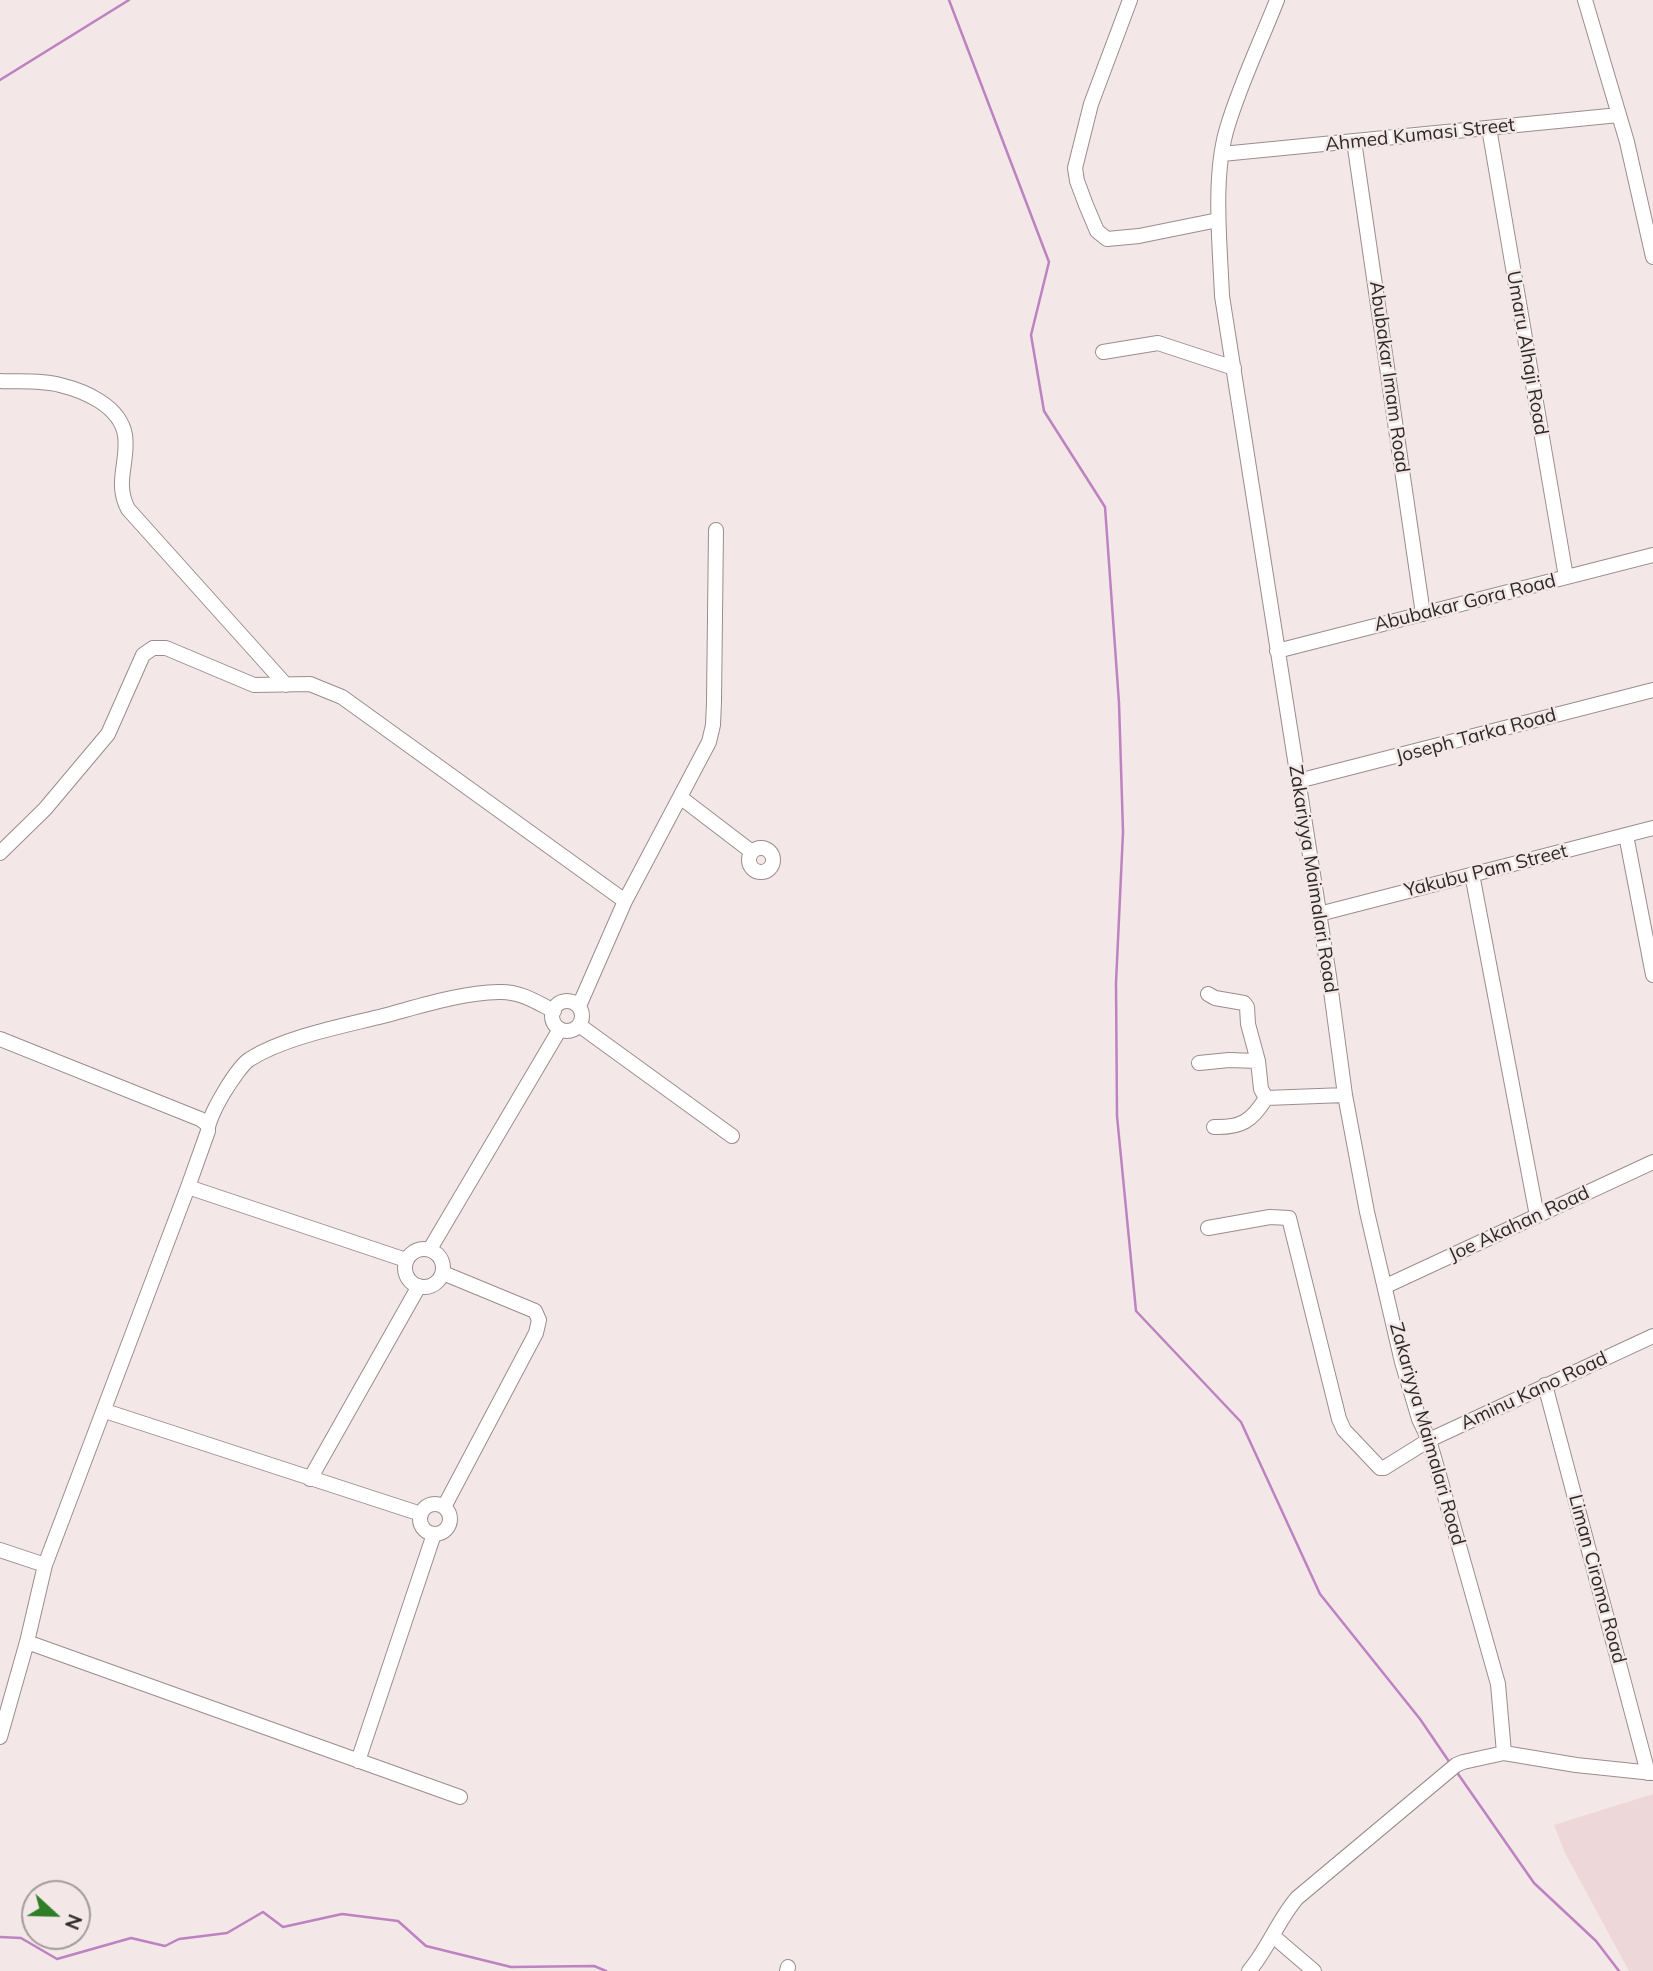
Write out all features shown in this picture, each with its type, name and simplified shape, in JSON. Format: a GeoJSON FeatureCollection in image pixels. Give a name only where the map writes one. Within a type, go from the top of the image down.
{"type":"FeatureCollection","features":[{"type":"Feature","properties":{"kind":"street"},"geometry":{"type":"LineString","coordinates":[[1130,0],[1091,104],[1080,148],[1075,174],[1086,205],[1097,231],[1107,239],[1139,236],[1219,220]]}},
{"type":"Feature","properties":{"kind":"street","name":"Zakariyya Maimalari Road"},"geometry":{"type":"LineString","coordinates":[[1278,0],[1228,126],[1222,154],[1219,220],[1222,296],[1345,1095],[1367,1212],[1402,1362],[1419,1419],[1429,1440],[1491,1651],[1499,1684],[1504,1753]]}},
{"type":"Feature","properties":{"kind":"street"},"geometry":{"type":"LineString","coordinates":[[1585,0],[1619,116],[1653,257]]}},
{"type":"Feature","properties":{"kind":"street","name":"Ahmed Kumasi Street"},"geometry":{"type":"LineString","coordinates":[[1222,154],[1619,116]]}},
{"type":"Feature","properties":{"kind":"street","name":"Umaru Alhaji Road"},"geometry":{"type":"LineString","coordinates":[[1489,128],[1566,577]]}},
{"type":"Feature","properties":{"kind":"street","name":"Abubakar Imam Road"},"geometry":{"type":"LineString","coordinates":[[1354,141],[1423,614]]}},
{"type":"Feature","properties":{"kind":"street"},"geometry":{"type":"LineString","coordinates":[[1103,352],[1158,343],[1234,368]]}},
{"type":"Feature","properties":{"kind":"street"},"geometry":{"type":"LineString","coordinates":[[0,381],[58,384],[97,400],[117,416],[125,436],[121,489],[128,509],[286,685]]}},
{"type":"Feature","properties":{"kind":"street"},"geometry":{"type":"LineString","coordinates":[[579,1006],[568,1001],[557,1006],[554,1011],[555,1024],[567,1031],[579,1025],[582,1019],[579,1006],[625,901],[709,742],[713,725],[716,530]]}},
{"type":"Feature","properties":{"kind":"street","name":"Abubakar Gora Road"},"geometry":{"type":"LineString","coordinates":[[1277,651],[1653,555]]}},
{"type":"Feature","properties":{"kind":"street"},"geometry":{"type":"LineString","coordinates":[[0,853],[45,809],[108,734],[141,658],[153,648],[170,650],[254,685],[310,684],[342,697],[625,901]]}},
{"type":"Feature","properties":{"kind":"street","name":"Joseph Tarka Road"},"geometry":{"type":"LineString","coordinates":[[1298,781],[1653,690]]}},
{"type":"Feature","properties":{"kind":"street"},"geometry":{"type":"LineString","coordinates":[[680,797],[752,852]]}},
{"type":"Feature","properties":{"kind":"street","name":"Yakubu Pam Street"},"geometry":{"type":"LineString","coordinates":[[1319,914],[1653,828]]}},
{"type":"Feature","properties":{"kind":"street"},"geometry":{"type":"LineString","coordinates":[[1626,835],[1653,975]]}},
{"type":"Feature","properties":{"kind":"street"},"geometry":{"type":"LineString","coordinates":[[1472,874],[1537,1216]]}},
{"type":"Feature","properties":{"kind":"street"},"geometry":{"type":"LineString","coordinates":[[0,1737],[46,1565],[188,1187],[208,1131],[207,1124],[225,1091],[248,1060],[289,1042],[461,996],[501,992],[531,998],[554,1011]]}},
{"type":"Feature","properties":{"kind":"street"},"geometry":{"type":"LineString","coordinates":[[1208,993],[1215,998],[1244,1003],[1247,1007],[1261,1089],[1266,1098]]}},
{"type":"Feature","properties":{"kind":"street"},"geometry":{"type":"LineString","coordinates":[[579,1025],[732,1136]]}},
{"type":"Feature","properties":{"kind":"street"},"geometry":{"type":"LineString","coordinates":[[430,1249],[560,1029]]}},
{"type":"Feature","properties":{"kind":"street"},"geometry":{"type":"LineString","coordinates":[[0,1038],[207,1124]]}},
{"type":"Feature","properties":{"kind":"street"},"geometry":{"type":"LineString","coordinates":[[1199,1063],[1258,1061]]}},
{"type":"Feature","properties":{"kind":"street"},"geometry":{"type":"LineString","coordinates":[[1266,1098],[1345,1095]]}},
{"type":"Feature","properties":{"kind":"street"},"geometry":{"type":"LineString","coordinates":[[1214,1127],[1237,1126],[1249,1120],[1266,1098]]}},
{"type":"Feature","properties":{"kind":"street","name":"Joe Akahan Road"},"geometry":{"type":"LineString","coordinates":[[1386,1286],[1653,1162]]}},
{"type":"Feature","properties":{"kind":"street"},"geometry":{"type":"LineString","coordinates":[[188,1187],[407,1260]]}},
{"type":"Feature","properties":{"kind":"street","name":"Aminu Kano Road"},"geometry":{"type":"LineString","coordinates":[[1208,1228],[1270,1217],[1289,1218],[1339,1419],[1344,1430],[1380,1468],[1429,1440],[1653,1336]]}},
{"type":"Feature","properties":{"kind":"street"},"geometry":{"type":"LineString","coordinates":[[430,1249],[439,1254],[443,1273],[434,1284],[419,1286],[407,1276],[407,1260],[416,1250],[430,1249]]}},
{"type":"Feature","properties":{"kind":"street"},"geometry":{"type":"LineString","coordinates":[[443,1273],[535,1311],[539,1320],[536,1334],[444,1507]]}},
{"type":"Feature","properties":{"kind":"street"},"geometry":{"type":"LineString","coordinates":[[310,1479],[419,1286]]}},
{"type":"Feature","properties":{"kind":"street","name":"Liman Ciroma Road"},"geometry":{"type":"LineString","coordinates":[[1545,1385],[1651,1773]]}},
{"type":"Feature","properties":{"kind":"street"},"geometry":{"type":"LineString","coordinates":[[105,1411],[421,1514]]}},
{"type":"Feature","properties":{"kind":"street"},"geometry":{"type":"LineString","coordinates":[[435,1504],[444,1507],[449,1514],[449,1524],[443,1531],[434,1534],[426,1531],[420,1523],[426,1506],[435,1504]]}},
{"type":"Feature","properties":{"kind":"street"},"geometry":{"type":"LineString","coordinates":[[358,1760],[434,1534]]}},
{"type":"Feature","properties":{"kind":"street"},"geometry":{"type":"LineString","coordinates":[[0,1550],[46,1565]]}},
{"type":"Feature","properties":{"kind":"street"},"geometry":{"type":"LineString","coordinates":[[27,1642],[460,1797]]}},
{"type":"Feature","properties":{"kind":"street"},"geometry":{"type":"LineString","coordinates":[[1249,1971],[1297,1898],[1457,1765],[1504,1753],[1651,1773]]}},
{"type":"Feature","properties":{"kind":"street"},"geometry":{"type":"LineString","coordinates":[[1273,1936],[1310,1969]]}},
{"type":"Feature","properties":{"kind":"shaded area"},"geometry":{"type":"Polygon","coordinates":[[[1653,1794],[1653,1971],[1629,1971],[1565,1853],[1554,1825],[1653,1794]]]}},
{"type":"Feature","properties":{"kind":"waterway"},"geometry":{"type":"LineString","coordinates":[[0,80],[129,0]]}},
{"type":"Feature","properties":{"kind":"waterway"},"geometry":{"type":"LineString","coordinates":[[949,0],[1049,262],[1031,335],[1044,411],[1105,507],[1119,703],[1123,832],[1116,983],[1117,1116],[1136,1311],[1241,1422],[1320,1594],[1420,1719],[1450,1763]]}},
{"type":"Feature","properties":{"kind":"waterway"},"geometry":{"type":"LineString","coordinates":[[1456,1771],[1534,1883],[1596,1941],[1619,1971]]}},
{"type":"Feature","properties":{"kind":"waterway"},"geometry":{"type":"LineString","coordinates":[[0,1937],[21,1938],[57,1959],[131,1938],[165,1946],[179,1939],[227,1933],[263,1912],[283,1927],[342,1914],[398,1921],[426,1946],[511,1967],[594,1966],[606,1971]]}}]}
